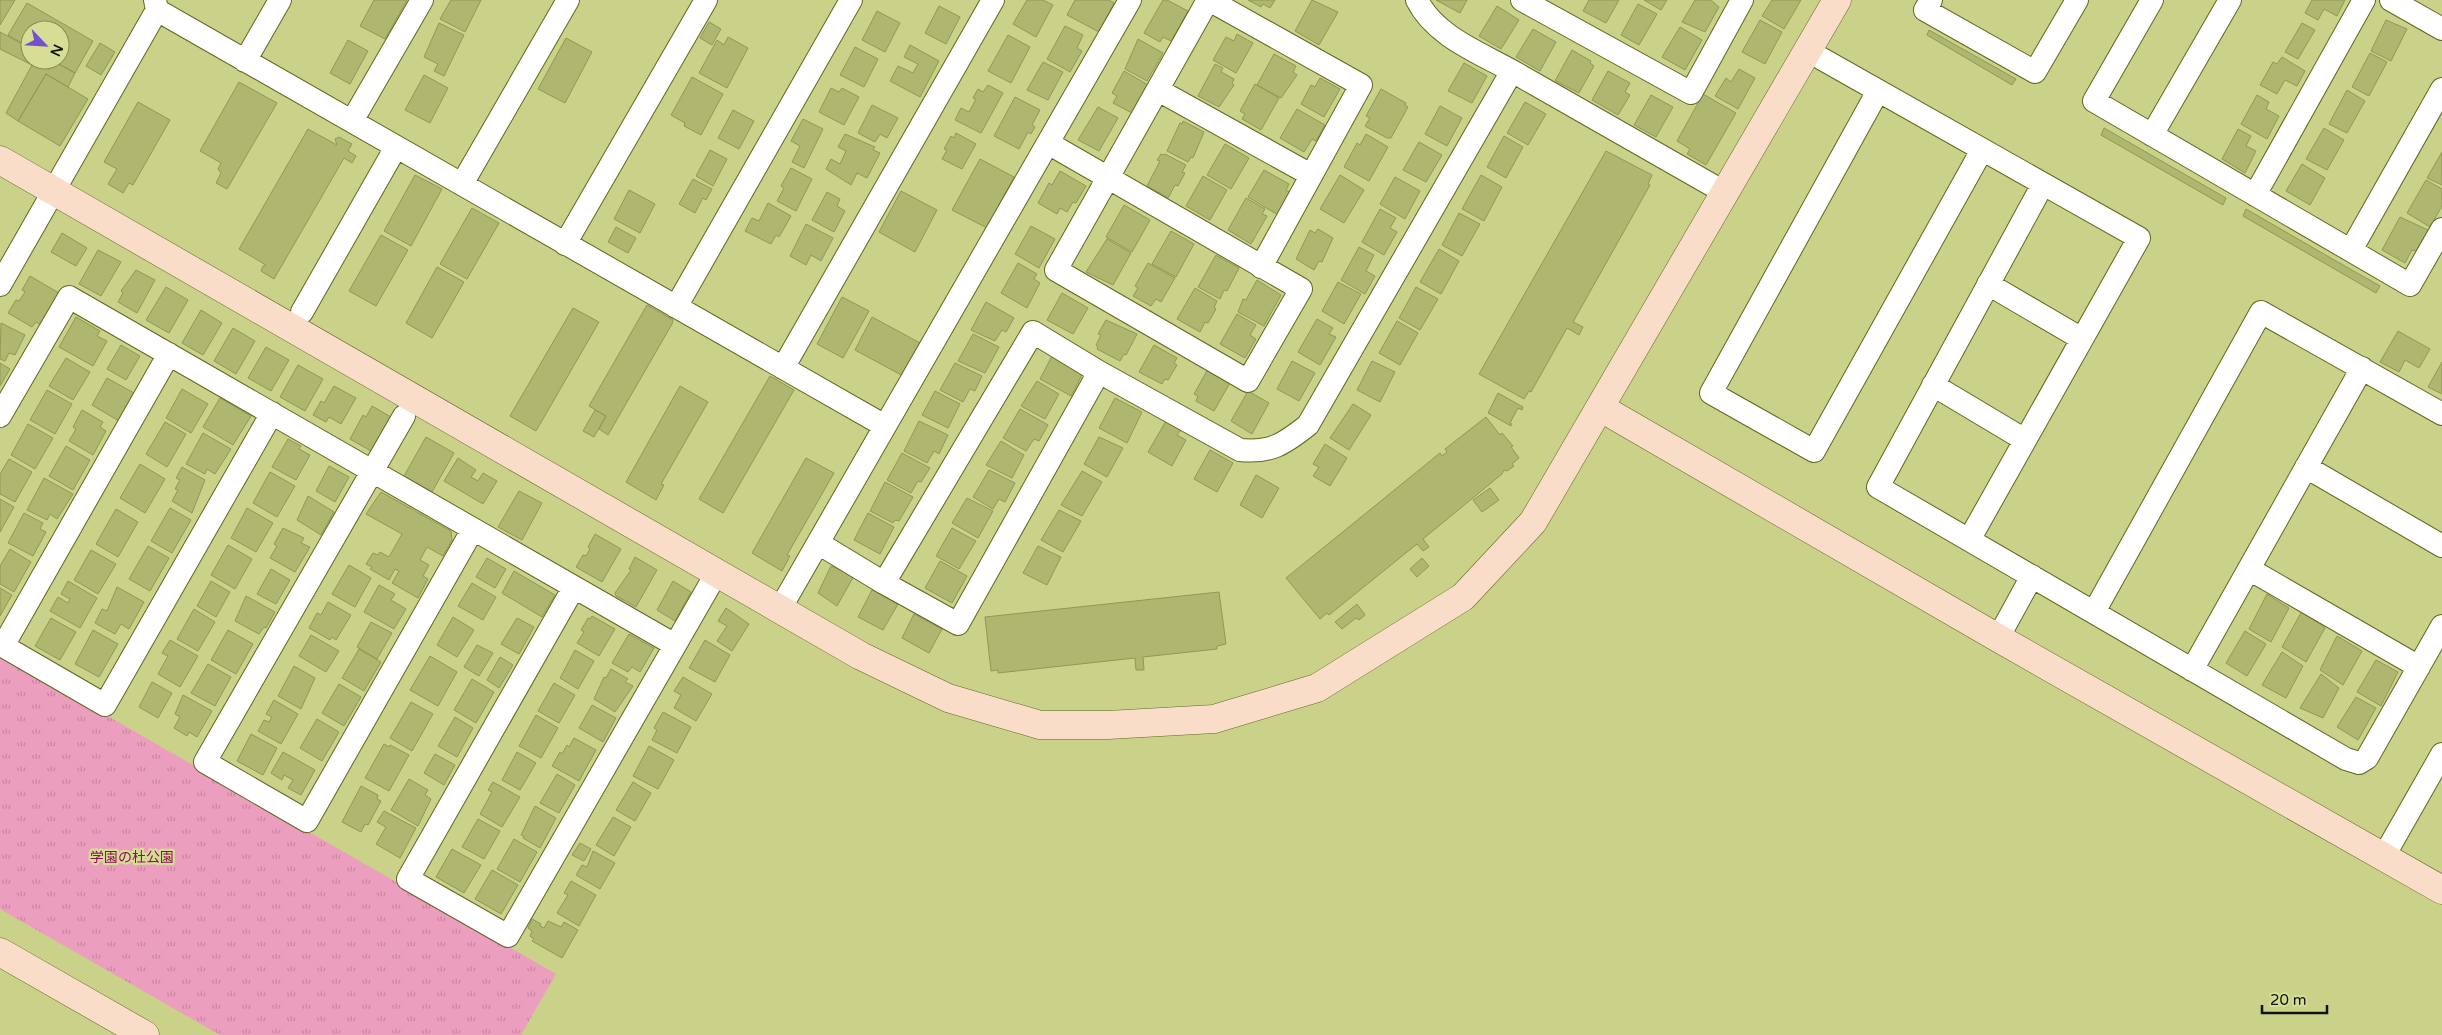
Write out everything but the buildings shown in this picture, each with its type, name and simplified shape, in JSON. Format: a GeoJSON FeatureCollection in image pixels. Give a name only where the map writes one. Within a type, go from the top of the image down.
{"type":"FeatureCollection","features":[{"type":"Feature","properties":{"kind":"street"},"geometry":{"type":"LineString","coordinates":[[245,61],[280,0]]}},
{"type":"Feature","properties":{"kind":"street"},"geometry":{"type":"LineString","coordinates":[[352,121],[422,0]]}},
{"type":"Feature","properties":{"kind":"street"},"geometry":{"type":"LineString","coordinates":[[462,184],[568,0]]}},
{"type":"Feature","properties":{"kind":"street"},"geometry":{"type":"LineString","coordinates":[[565,244],[706,0]]}},
{"type":"Feature","properties":{"kind":"street"},"geometry":{"type":"LineString","coordinates":[[676,306],[851,0]]}},
{"type":"Feature","properties":{"kind":"street"},"geometry":{"type":"LineString","coordinates":[[783,368],[993,0]]}},
{"type":"Feature","properties":{"kind":"street"},"geometry":{"type":"LineString","coordinates":[[780,609],[1130,0]]}},
{"type":"Feature","properties":{"kind":"street"},"geometry":{"type":"LineString","coordinates":[[1048,143],[1109,179],[1301,289],[1248,381],[1056,270],[1109,179],[1208,0],[1361,85],[1261,266]]}},
{"type":"Feature","properties":{"kind":"street"},"geometry":{"type":"LineString","coordinates":[[1417,0],[1424,13],[1434,25],[1724,192]]}},
{"type":"Feature","properties":{"kind":"street"},"geometry":{"type":"LineString","coordinates":[[1522,0],[1690,93],[1742,0]]}},
{"type":"Feature","properties":{"kind":"street"},"geometry":{"type":"LineString","coordinates":[[0,160],[716,574],[861,656],[948,698],[1040,725],[1108,725],[1214,719],[1317,688],[1463,597],[1533,522],[1837,0]]}},
{"type":"Feature","properties":{"kind":"street"},"geometry":{"type":"LineString","coordinates":[[1931,0],[1925,10],[2035,72],[2077,0]]}},
{"type":"Feature","properties":{"kind":"street"},"geometry":{"type":"LineString","coordinates":[[2152,0],[2094,101],[2410,285],[2442,229]]}},
{"type":"Feature","properties":{"kind":"street"},"geometry":{"type":"LineString","coordinates":[[2152,135],[2230,0]]}},
{"type":"Feature","properties":{"kind":"street"},"geometry":{"type":"LineString","coordinates":[[2255,195],[2364,0]]}},
{"type":"Feature","properties":{"kind":"street"},"geometry":{"type":"LineString","coordinates":[[2390,0],[2442,30]]}},
{"type":"Feature","properties":{"kind":"street"},"geometry":{"type":"LineString","coordinates":[[0,285],[156,5],[245,61],[885,426]]}},
{"type":"Feature","properties":{"kind":"street"},"geometry":{"type":"LineString","coordinates":[[1808,51],[2139,238],[1969,540]]}},
{"type":"Feature","properties":{"kind":"street"},"geometry":{"type":"LineString","coordinates":[[884,583],[1033,332],[1099,372],[1240,450],[1257,452],[1285,444],[1308,425],[1512,71]]}},
{"type":"Feature","properties":{"kind":"street"},"geometry":{"type":"LineString","coordinates":[[2351,250],[2442,89]]}},
{"type":"Feature","properties":{"kind":"street"},"geometry":{"type":"LineString","coordinates":[[1158,90],[1311,176]]}},
{"type":"Feature","properties":{"kind":"street"},"geometry":{"type":"LineString","coordinates":[[1878,91],[1711,393],[1814,451],[1982,150]]}},
{"type":"Feature","properties":{"kind":"street"},"geometry":{"type":"LineString","coordinates":[[302,312],[396,147]]}},
{"type":"Feature","properties":{"kind":"street"},"geometry":{"type":"LineString","coordinates":[[2043,184],[1878,487],[2346,759],[2359,763],[2366,758],[2442,626]]}},
{"type":"Feature","properties":{"kind":"street"},"geometry":{"type":"LineString","coordinates":[[1988,284],[2082,339]]}},
{"type":"Feature","properties":{"kind":"street"},"geometry":{"type":"LineString","coordinates":[[0,416],[69,297],[675,645]]}},
{"type":"Feature","properties":{"kind":"street"},"geometry":{"type":"LineString","coordinates":[[2094,612],[2261,312],[2442,414]]}},
{"type":"Feature","properties":{"kind":"street"},"geometry":{"type":"LineString","coordinates":[[169,354],[3,646],[105,705],[272,413]]}},
{"type":"Feature","properties":{"kind":"street"},"geometry":{"type":"LineString","coordinates":[[2192,670],[2362,368]]}},
{"type":"Feature","properties":{"kind":"street"},"geometry":{"type":"LineString","coordinates":[[818,543],[884,583],[958,624],[1099,372]]}},
{"type":"Feature","properties":{"kind":"street"},"geometry":{"type":"LineString","coordinates":[[1933,385],[2025,440]]}},
{"type":"Feature","properties":{"kind":"street"},"geometry":{"type":"LineString","coordinates":[[1601,408],[1998,638],[2442,890]]}},
{"type":"Feature","properties":{"kind":"street"},"geometry":{"type":"LineString","coordinates":[[404,416],[205,762],[307,821],[473,529]]}},
{"type":"Feature","properties":{"kind":"street"},"geometry":{"type":"LineString","coordinates":[[2306,467],[2442,546]]}},
{"type":"Feature","properties":{"kind":"street"},"geometry":{"type":"LineString","coordinates":[[2249,569],[2418,667]]}},
{"type":"Feature","properties":{"kind":"street"},"geometry":{"type":"LineString","coordinates":[[574,587],[408,879],[508,936],[716,574]]}},
{"type":"Feature","properties":{"kind":"street"},"geometry":{"type":"LineString","coordinates":[[1998,638],[2032,576]]}},
{"type":"Feature","properties":{"kind":"street"},"geometry":{"type":"LineString","coordinates":[[2384,856],[2442,754]]}},
{"type":"Feature","properties":{"kind":"street"},"geometry":{"type":"LineString","coordinates":[[0,952],[145,1035]]}},
{"type":"Feature","properties":{"kind":"green space","name":"学園の杜公園"},"geometry":{"type":"Polygon","coordinates":[[[0,654],[556,974],[521,1035],[220,1035],[0,909],[0,654]]]}}]}
